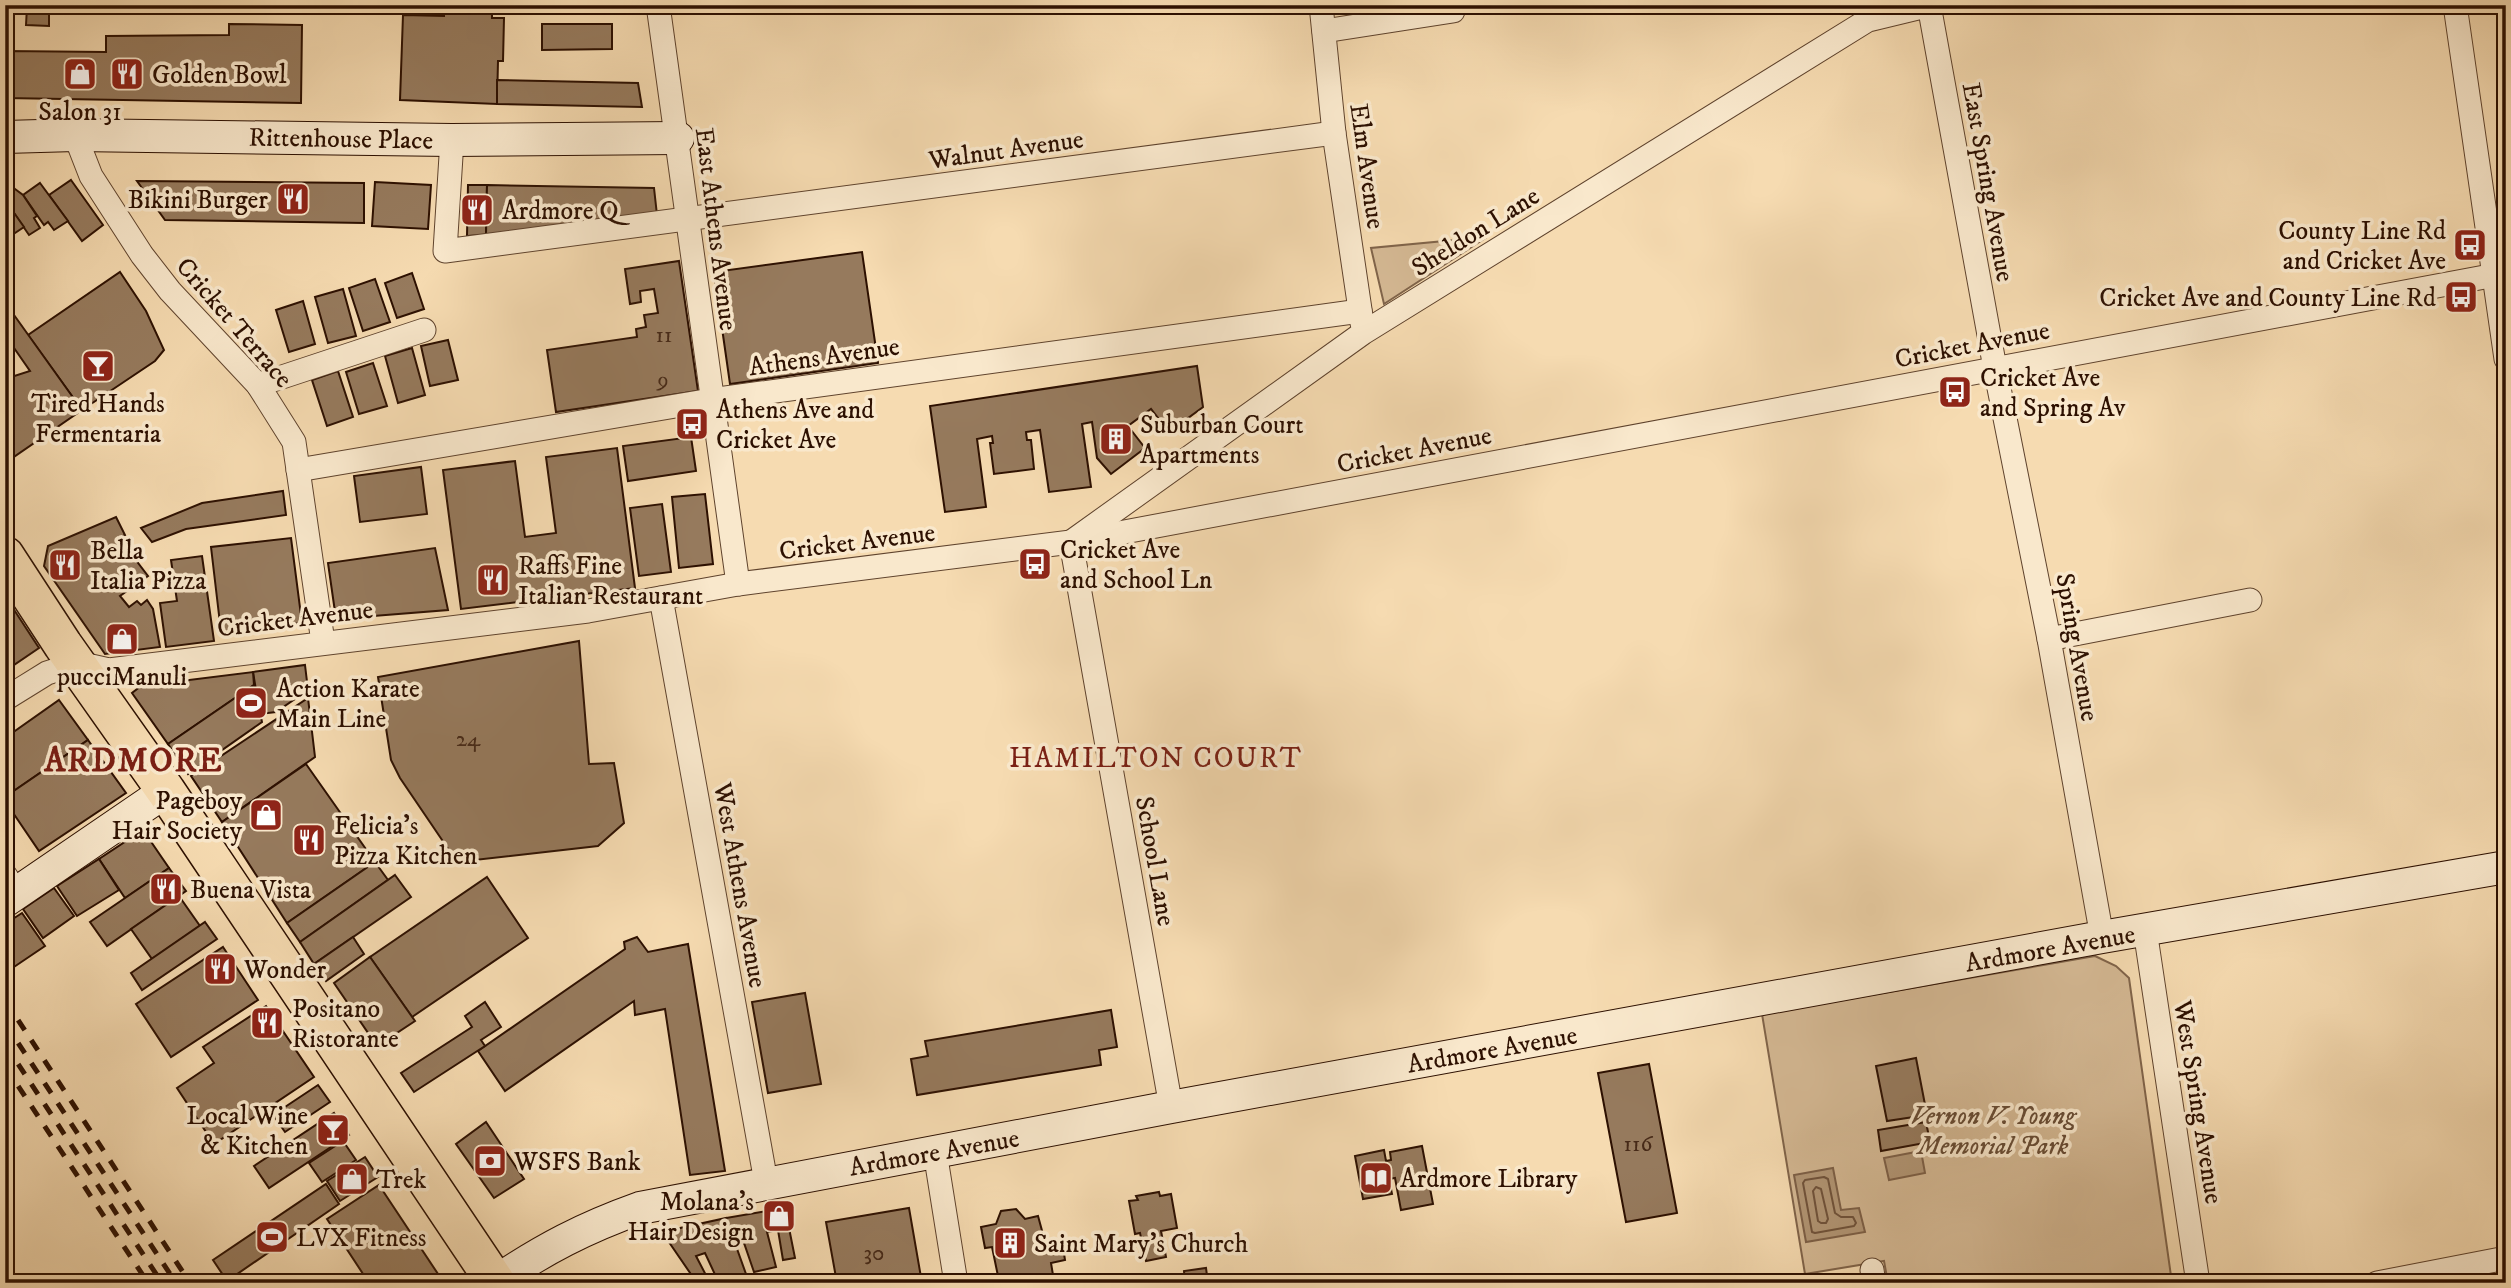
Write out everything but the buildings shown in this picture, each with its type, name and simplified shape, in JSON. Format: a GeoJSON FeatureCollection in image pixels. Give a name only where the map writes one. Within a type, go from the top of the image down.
{"type":"FeatureCollection","features":[{"type":"Feature","properties":{"kind":"highway"},"geometry":{"type":"LineString","coordinates":[[5,556],[63,645],[166,790],[496,1282]]}},
{"type":"Feature","properties":{"kind":"street","name":"East Athens Avenue"},"geometry":{"type":"LineString","coordinates":[[658,5],[738,584]]}},
{"type":"Feature","properties":{"kind":"street","name":"Elm Avenue"},"geometry":{"type":"LineString","coordinates":[[1321,5],[1334,133],[1363,334]]}},
{"type":"Feature","properties":{"kind":"street"},"geometry":{"type":"LineString","coordinates":[[1324,31],[1453,11],[1455,5]]}},
{"type":"Feature","properties":{"kind":"street","name":"Sheldon Lane"},"geometry":{"type":"LineString","coordinates":[[1071,542],[1363,334],[1868,20],[1929,5]]}},
{"type":"Feature","properties":{"kind":"street","name":"East Spring Avenue"},"geometry":{"type":"LineString","coordinates":[[1929,5],[1995,368]]}},
{"type":"Feature","properties":{"kind":"street"},"geometry":{"type":"LineString","coordinates":[[2455,5],[2500,274],[2506,359]]}},
{"type":"Feature","properties":{"kind":"street","name":"Walnut Avenue"},"geometry":{"type":"LineString","coordinates":[[452,140],[445,251],[1334,133]]}},
{"type":"Feature","properties":{"kind":"street","name":"Rittenhouse Place"},"geometry":{"type":"LineString","coordinates":[[5,137],[75,135],[452,140],[678,138]]}},
{"type":"Feature","properties":{"kind":"street","name":"Cricket Terrace"},"geometry":{"type":"LineString","coordinates":[[75,135],[91,176],[142,255],[170,291],[258,385],[294,442],[323,642]]}},
{"type":"Feature","properties":{"kind":"street","name":"Cricket Avenue"},"geometry":{"type":"LineString","coordinates":[[78,663],[109,670],[588,611],[738,584],[1071,542],[2500,274]]}},
{"type":"Feature","properties":{"kind":"street","name":"Athens Avenue"},"geometry":{"type":"LineString","coordinates":[[299,470],[711,400],[1360,311]]}},
{"type":"Feature","properties":{"kind":"street"},"geometry":{"type":"LineString","coordinates":[[258,385],[424,330]]}},
{"type":"Feature","properties":{"kind":"street","name":"Spring Avenue"},"geometry":{"type":"LineString","coordinates":[[1995,368],[2049,639],[2102,937]]}},
{"type":"Feature","properties":{"kind":"street","name":"School Lane"},"geometry":{"type":"LineString","coordinates":[[1071,542],[1171,1107]]}},
{"type":"Feature","properties":{"kind":"street","name":"West Athens Avenue"},"geometry":{"type":"LineString","coordinates":[[661,598],[766,1182]]}},
{"type":"Feature","properties":{"kind":"street"},"geometry":{"type":"LineString","coordinates":[[2049,639],[2250,600]]}},
{"type":"Feature","properties":{"kind":"street"},"geometry":{"type":"LineString","coordinates":[[5,699],[47,673],[78,663]]}},
{"type":"Feature","properties":{"kind":"street"},"geometry":{"type":"LineString","coordinates":[[9,890],[166,790]]}},
{"type":"Feature","properties":{"kind":"street","name":"Ardmore Avenue"},"geometry":{"type":"LineString","coordinates":[[496,1282],[531,1258],[602,1221],[640,1208],[1171,1107],[2102,937],[2506,867]]}},
{"type":"Feature","properties":{"kind":"street","name":"West Spring Avenue"},"geometry":{"type":"LineString","coordinates":[[2145,930],[2198,1283]]}},
{"type":"Feature","properties":{"kind":"street"},"geometry":{"type":"LineString","coordinates":[[935,1153],[956,1283]]}},
{"type":"Feature","properties":{"kind":"street"},"geometry":{"type":"LineString","coordinates":[[2376,1283],[2506,1258]]}},
{"type":"Feature","properties":{"kind":"green space"},"geometry":{"type":"Polygon","coordinates":[[[1487,237],[1384,304],[1371,248],[1487,237]]]}},
{"type":"Feature","properties":{"kind":"green space","name":"Vernon V. Young Memorial Park"},"geometry":{"type":"Polygon","coordinates":[[[2095,956],[2116,966],[2129,978],[2172,1283],[1888,1283],[1884,1261],[1805,1274],[1762,1014],[2095,956]]]}},
{"type":"Feature","properties":{"kind":"water"},"geometry":{"type":"Polygon","coordinates":[[[1921,1151],[1925,1173],[1889,1180],[1884,1158],[1921,1151]]]}},
{"type":"Feature","properties":{"kind":"water"},"geometry":{"type":"Polygon","coordinates":[[[1833,1168],[1841,1210],[1859,1208],[1865,1232],[1806,1242],[1794,1175],[1833,1168]]]}},
{"type":"Feature","properties":{"kind":"railway"},"geometry":{"type":"LineString","coordinates":[[5,1000],[190,1283]]}},
{"type":"Feature","properties":{"kind":"railway"},"geometry":{"type":"LineString","coordinates":[[5,1023],[176,1283]]}},
{"type":"Feature","properties":{"kind":"railway"},"geometry":{"type":"LineString","coordinates":[[5,1044],[162,1283]]}},
{"type":"Feature","properties":{"kind":"railway"},"geometry":{"type":"LineString","coordinates":[[5,1066],[148,1283]]}},
{"type":"Feature","properties":{"kind":"place","name":"Salon 31"},"geometry":{"type":"Point","coordinates":[80,74]}},
{"type":"Feature","properties":{"kind":"place","name":"Golden Bowl"},"geometry":{"type":"Point","coordinates":[127,74]}},
{"type":"Feature","properties":{"kind":"place","name":"Bikini Burger"},"geometry":{"type":"Point","coordinates":[293,199]}},
{"type":"Feature","properties":{"kind":"place","name":"Ardmore Q"},"geometry":{"type":"Point","coordinates":[477,210]}},
{"type":"Feature","properties":{"kind":"place","name":"County Line Rd and Cricket Ave"},"geometry":{"type":"Point","coordinates":[2470,245]}},
{"type":"Feature","properties":{"kind":"place","name":"Cricket Ave and County Line Rd"},"geometry":{"type":"Point","coordinates":[2461,297]}},
{"type":"Feature","properties":{"kind":"place","name":"Tired Hands Fermentaria"},"geometry":{"type":"Point","coordinates":[98,366]}},
{"type":"Feature","properties":{"kind":"place","name":"Cricket Ave and Spring Av"},"geometry":{"type":"Point","coordinates":[1955,392]}},
{"type":"Feature","properties":{"kind":"place","name":"Athens Ave and Cricket Ave"},"geometry":{"type":"Point","coordinates":[692,424]}},
{"type":"Feature","properties":{"kind":"place","name":"Suburban Court Apartments"},"geometry":{"type":"Point","coordinates":[1116,439]}},
{"type":"Feature","properties":{"kind":"place","name":"Cricket Ave and School Ln"},"geometry":{"type":"Point","coordinates":[1035,564]}},
{"type":"Feature","properties":{"kind":"place","name":"Bella Italia Pizza"},"geometry":{"type":"Point","coordinates":[65,565]}},
{"type":"Feature","properties":{"kind":"place","name":"Raffs Fine Italian Restaurant"},"geometry":{"type":"Point","coordinates":[493,580]}},
{"type":"Feature","properties":{"kind":"place","name":"pucciManuli"},"geometry":{"type":"Point","coordinates":[122,639]}},
{"type":"Feature","properties":{"kind":"place","name":"Action Karate Main Line"},"geometry":{"type":"Point","coordinates":[251,703]}},
{"type":"Feature","properties":{"kind":"place","name":"Pageboy Hair Society"},"geometry":{"type":"Point","coordinates":[266,815]}},
{"type":"Feature","properties":{"kind":"place","name":"Felicia's Pizza Kitchen"},"geometry":{"type":"Point","coordinates":[309,840]}},
{"type":"Feature","properties":{"kind":"place","name":"Buena Vista"},"geometry":{"type":"Point","coordinates":[166,889]}},
{"type":"Feature","properties":{"kind":"place","name":"Wonder"},"geometry":{"type":"Point","coordinates":[220,969]}},
{"type":"Feature","properties":{"kind":"place","name":"Positano Ristorante"},"geometry":{"type":"Point","coordinates":[267,1023]}},
{"type":"Feature","properties":{"kind":"place","name":"Local Wine & Kitchen"},"geometry":{"type":"Point","coordinates":[333,1130]}},
{"type":"Feature","properties":{"kind":"place","name":"WSFS Bank"},"geometry":{"type":"Point","coordinates":[490,1161]}},
{"type":"Feature","properties":{"kind":"place","name":"Ardmore Library"},"geometry":{"type":"Point","coordinates":[1376,1178]}},
{"type":"Feature","properties":{"kind":"place","name":"Trek"},"geometry":{"type":"Point","coordinates":[352,1179]}},
{"type":"Feature","properties":{"kind":"place","name":"Molana's Hair Design"},"geometry":{"type":"Point","coordinates":[779,1216]}},
{"type":"Feature","properties":{"kind":"place","name":"LVX Fitness"},"geometry":{"type":"Point","coordinates":[272,1237]}},
{"type":"Feature","properties":{"kind":"place","name":"Saint Mary's Church"},"geometry":{"type":"Point","coordinates":[1010,1243]}},
{"type":"Feature","properties":{"kind":"district","name":"HAMILTON COURT"},"geometry":{"type":"Point","coordinates":[1156,757]}},
{"type":"Feature","properties":{"kind":"district","name":"ARDMORE"},"geometry":{"type":"Point","coordinates":[134,759]}}]}
